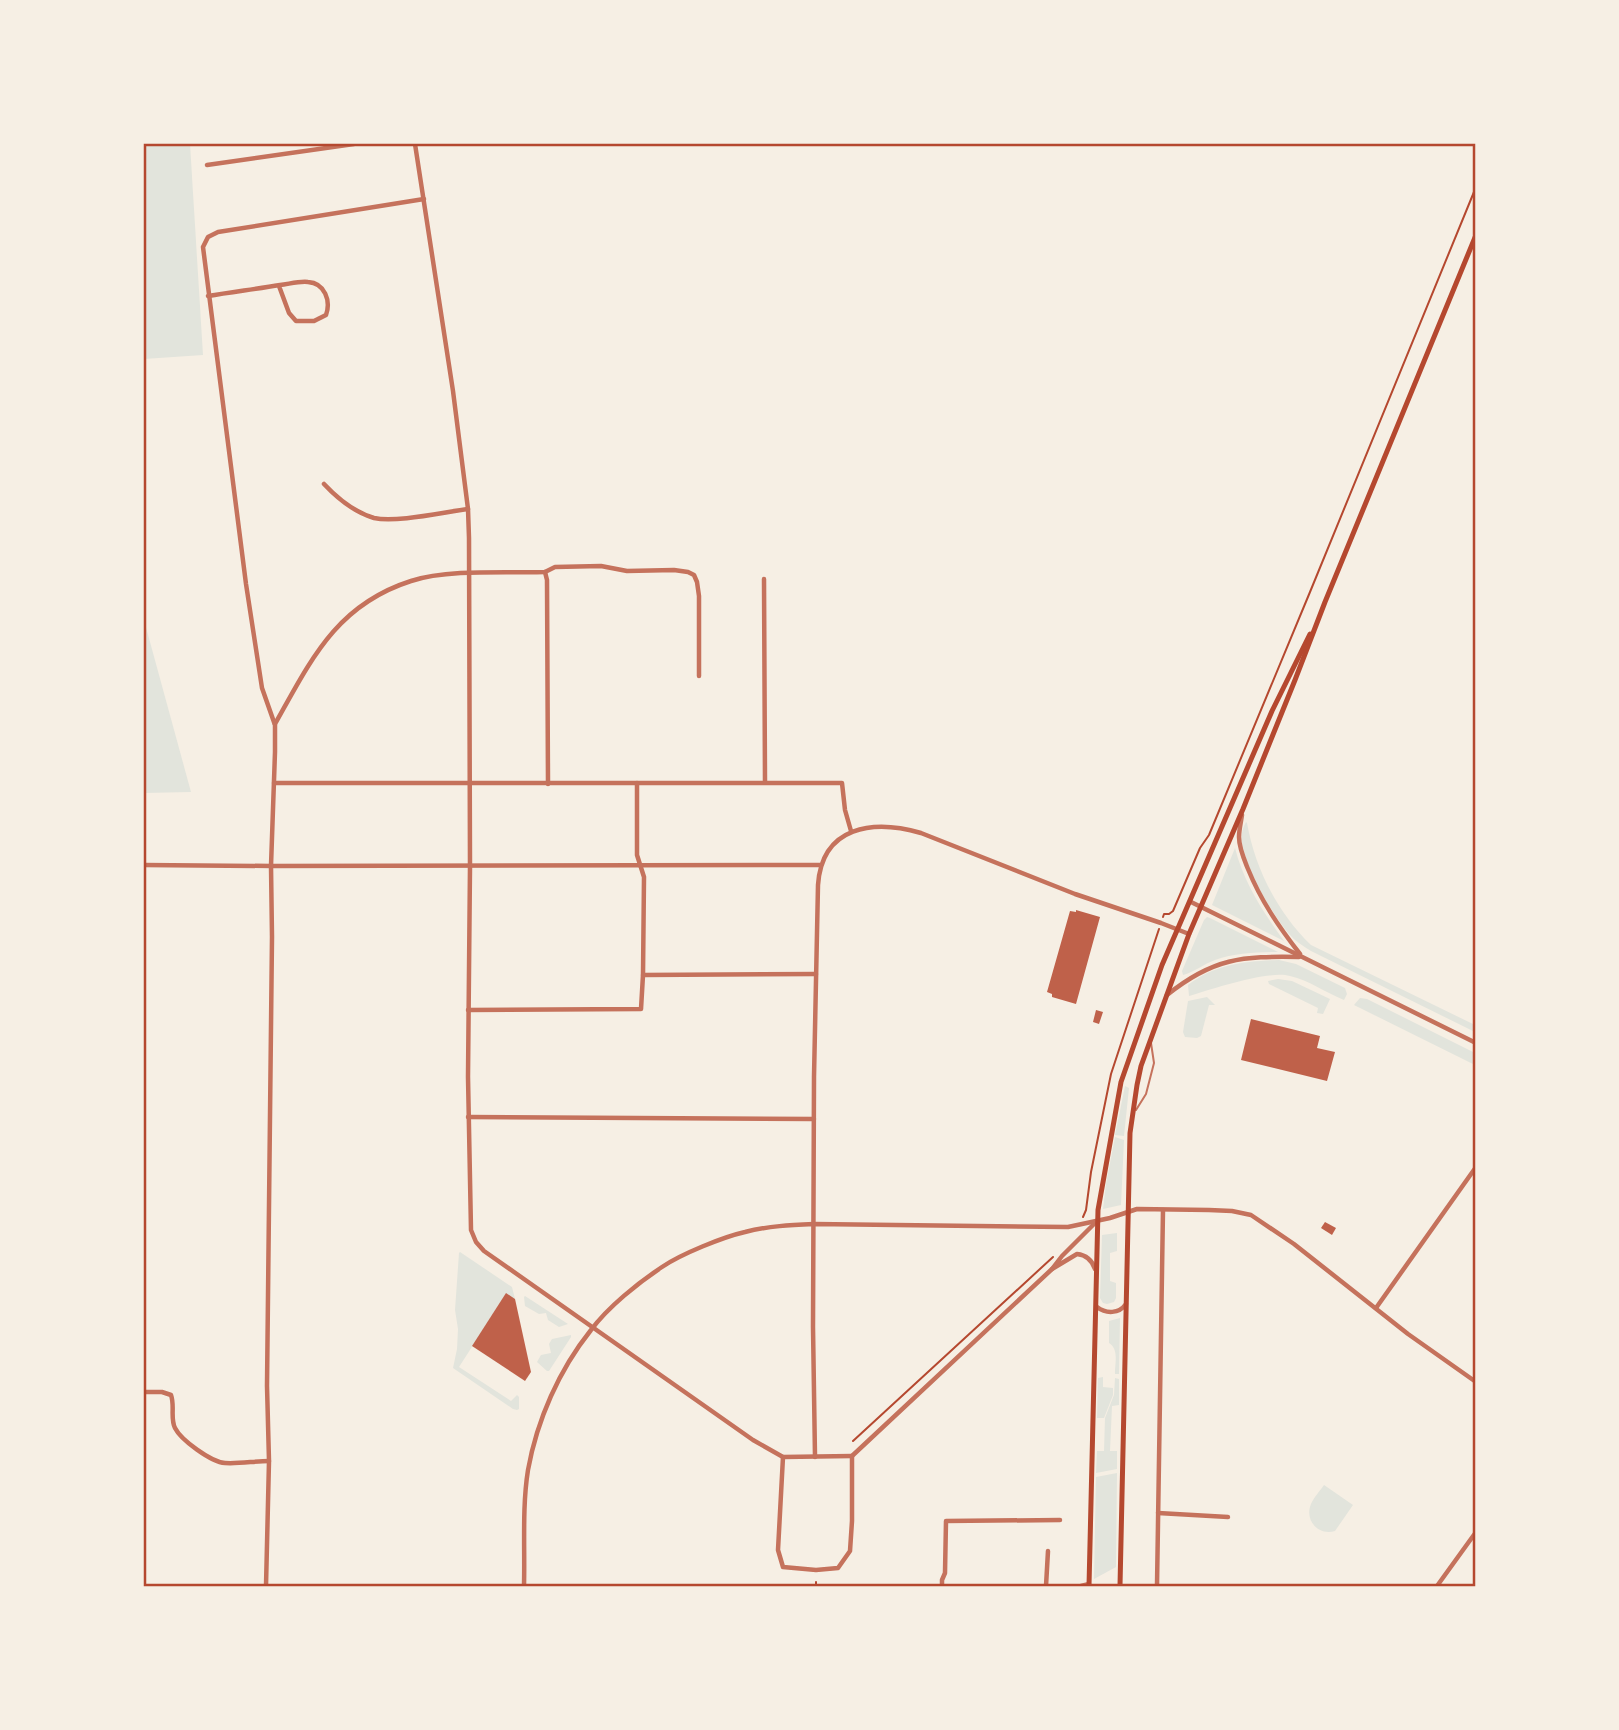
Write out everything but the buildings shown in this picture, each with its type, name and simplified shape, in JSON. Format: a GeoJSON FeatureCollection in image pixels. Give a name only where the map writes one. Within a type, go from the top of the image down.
{"type":"FeatureCollection","features":[{"type":"Feature","properties":{"kind":"main road"},"geometry":{"type":"LineString","coordinates":[[1120,1587],[1130,1133],[1141,1066],[1189,934],[1243,809],[1475,235]]}},
{"type":"Feature","properties":{"kind":"main road"},"geometry":{"type":"LineString","coordinates":[[1089,1586],[1098,1221],[1121,1082],[1178,929],[1272,711],[1325,602]]}},
{"type":"Feature","properties":{"kind":"street"},"geometry":{"type":"LineString","coordinates":[[207,165],[354,144]]}},
{"type":"Feature","properties":{"kind":"street"},"geometry":{"type":"LineString","coordinates":[[415,144],[453,391],[468,509],[471,573],[468,1117],[471,1230],[476,1242],[484,1251],[592,1328],[753,1440],[783,1457],[852,1457],[997,1319],[1052,1269],[1072,1255],[1081,1254],[1090,1259],[1097,1283]]}},
{"type":"Feature","properties":{"kind":"street"},"geometry":{"type":"LineString","coordinates":[[266,1587],[269,1461],[267,1378],[271,866],[275,725],[262,688],[246,583],[203,247],[208,237],[218,232],[424,199]]}},
{"type":"Feature","properties":{"kind":"street"},"geometry":{"type":"LineString","coordinates":[[208,296],[307,282],[317,284],[323,289],[328,298],[326,315],[314,321],[296,321],[289,313],[279,286]]}},
{"type":"Feature","properties":{"kind":"street"},"geometry":{"type":"LineString","coordinates":[[324,484],[339,500],[377,519],[468,509]]}},
{"type":"Feature","properties":{"kind":"street"},"geometry":{"type":"LineString","coordinates":[[275,725],[318,651],[360,605],[413,580],[471,573],[545,572],[555,568],[601,566],[627,570],[688,572],[694,575],[699,596],[699,676]]}},
{"type":"Feature","properties":{"kind":"street"},"geometry":{"type":"LineString","coordinates":[[545,572],[548,784]]}},
{"type":"Feature","properties":{"kind":"street"},"geometry":{"type":"LineString","coordinates":[[764,579],[765,782]]}},
{"type":"Feature","properties":{"kind":"street"},"geometry":{"type":"LineString","coordinates":[[274,783],[842,783],[851,831]]}},
{"type":"Feature","properties":{"kind":"street"},"geometry":{"type":"LineString","coordinates":[[468,1010],[641,1009],[644,877],[636,847],[637,783]]}},
{"type":"Feature","properties":{"kind":"street"},"geometry":{"type":"LineString","coordinates":[[1243,809],[1239,837],[1245,863],[1266,907],[1303,958]]}},
{"type":"Feature","properties":{"kind":"street"},"geometry":{"type":"LineString","coordinates":[[815,1457],[814,1119],[817,904],[820,865],[823,859],[834,845],[851,831],[865,827],[891,827],[913,831],[1075,894],[1189,934]]}},
{"type":"Feature","properties":{"kind":"street"},"geometry":{"type":"LineString","coordinates":[[144,864],[820,865]]}},
{"type":"Feature","properties":{"kind":"street"},"geometry":{"type":"LineString","coordinates":[[1191,902],[1475,1043]]}},
{"type":"Feature","properties":{"kind":"street"},"geometry":{"type":"LineString","coordinates":[[1167,996],[1196,974],[1232,960],[1261,957],[1303,958]]}},
{"type":"Feature","properties":{"kind":"street"},"geometry":{"type":"LineString","coordinates":[[643,975],[816,974]]}},
{"type":"Feature","properties":{"kind":"street"},"geometry":{"type":"LineString","coordinates":[[468,1117],[814,1119]]}},
{"type":"Feature","properties":{"kind":"street"},"geometry":{"type":"LineString","coordinates":[[1376,1308],[1475,1167]]}},
{"type":"Feature","properties":{"kind":"street"},"geometry":{"type":"LineString","coordinates":[[524,1587],[528,1470],[557,1384],[571,1359],[592,1328],[623,1297],[664,1265],[746,1232],[777,1226],[814,1224],[1068,1227],[1137,1209],[1232,1211],[1251,1215],[1294,1244],[1475,1382]]}},
{"type":"Feature","properties":{"kind":"street"},"geometry":{"type":"LineString","coordinates":[[1157,1587],[1163,1210]]}},
{"type":"Feature","properties":{"kind":"street"},"geometry":{"type":"LineString","coordinates":[[1052,1269],[1098,1221]]}},
{"type":"Feature","properties":{"kind":"street"},"geometry":{"type":"LineString","coordinates":[[1097,1307],[1104,1311],[1117,1312],[1126,1304]]}},
{"type":"Feature","properties":{"kind":"street"},"geometry":{"type":"LineString","coordinates":[[144,1392],[171,1395],[175,1429],[194,1447],[217,1461],[269,1461]]}},
{"type":"Feature","properties":{"kind":"street"},"geometry":{"type":"LineString","coordinates":[[783,1457],[778,1550],[783,1567],[816,1570],[838,1568],[850,1551],[852,1457]]}},
{"type":"Feature","properties":{"kind":"street"},"geometry":{"type":"LineString","coordinates":[[1158,1513],[1228,1517]]}},
{"type":"Feature","properties":{"kind":"street"},"geometry":{"type":"LineString","coordinates":[[942,1587],[945,1573],[946,1521],[1060,1520]]}},
{"type":"Feature","properties":{"kind":"street"},"geometry":{"type":"LineString","coordinates":[[1437,1587],[1475,1532]]}},
{"type":"Feature","properties":{"kind":"street"},"geometry":{"type":"LineString","coordinates":[[1046,1587],[1048,1551]]}},
{"type":"Feature","properties":{"kind":"street"},"geometry":{"type":"LineString","coordinates":[[1081,1587],[1089,1586]]}},
{"type":"Feature","properties":{"kind":"lane"},"geometry":{"type":"LineString","coordinates":[[1133,1114],[1146,1094],[1154,1061],[1151,1038]]}},
{"type":"Feature","properties":{"kind":"path"},"geometry":{"type":"LineString","coordinates":[[1196,855],[1209,835],[1301,615],[1475,187]]}},
{"type":"Feature","properties":{"kind":"path"},"geometry":{"type":"LineString","coordinates":[[853,1441],[1055,1255]]}},
{"type":"Feature","properties":{"kind":"path"},"geometry":{"type":"LineString","coordinates":[[816,1582],[816,1587]]}},
{"type":"Feature","properties":{"kind":"shaded area"},"geometry":{"type":"Polygon","coordinates":[[[144,144],[190,144],[203,355],[144,359],[144,144]]]}},
{"type":"Feature","properties":{"kind":"shaded area"},"geometry":{"type":"Polygon","coordinates":[[[144,620],[191,792],[144,793],[144,620]]]}},
{"type":"Feature","properties":{"kind":"shaded area"},"geometry":{"type":"Polygon","coordinates":[[[1246,822],[1269,888],[1288,918],[1311,945],[1475,1025],[1475,1032],[1311,951],[1294,939],[1268,903],[1244,854],[1242,840],[1246,822]]]}},
{"type":"Feature","properties":{"kind":"shaded area"},"geometry":{"type":"Polygon","coordinates":[[[1235,848],[1255,897],[1284,941],[1212,905],[1235,848]]]}},
{"type":"Feature","properties":{"kind":"shaded area"},"geometry":{"type":"Polygon","coordinates":[[[1207,917],[1278,952],[1246,953],[1223,958],[1183,975],[1182,971],[1207,917]]]}},
{"type":"Feature","properties":{"kind":"shaded area"},"geometry":{"type":"Polygon","coordinates":[[[1279,960],[1296,964],[1345,988],[1347,994],[1344,1000],[1304,980],[1280,975],[1240,981],[1189,996],[1188,985],[1209,972],[1243,963],[1279,960]]]}},
{"type":"Feature","properties":{"kind":"shaded area"},"geometry":{"type":"Polygon","coordinates":[[[1268,981],[1292,981],[1330,999],[1323,1014],[1317,1013],[1318,1008],[1269,984],[1268,981]]]}},
{"type":"Feature","properties":{"kind":"shaded area"},"geometry":{"type":"Polygon","coordinates":[[[1207,997],[1215,1005],[1209,1005],[1201,1036],[1185,1037],[1183,1032],[1188,1001],[1207,997]]]}},
{"type":"Feature","properties":{"kind":"shaded area"},"geometry":{"type":"Polygon","coordinates":[[[1360,998],[1367,999],[1475,1053],[1475,1065],[1354,1005],[1360,998]]]}},
{"type":"Feature","properties":{"kind":"shaded area"},"geometry":{"type":"Polygon","coordinates":[[[1125,1086],[1129,1088],[1124,1136],[1115,1135],[1125,1086]]]}},
{"type":"Feature","properties":{"kind":"shaded area"},"geometry":{"type":"Polygon","coordinates":[[[1115,1137],[1124,1140],[1121,1205],[1103,1209],[1106,1184],[1115,1137]]]}},
{"type":"Feature","properties":{"kind":"shaded area"},"geometry":{"type":"Polygon","coordinates":[[[1117,1233],[1117,1251],[1110,1253],[1110,1281],[1116,1283],[1116,1298],[1114,1302],[1107,1304],[1100,1298],[1102,1235],[1117,1233]]]}},
{"type":"Feature","properties":{"kind":"shaded area"},"geometry":{"type":"Polygon","coordinates":[[[460,1252],[512,1287],[515,1299],[506,1294],[459,1367],[511,1401],[517,1395],[517,1410],[453,1368],[457,1349],[455,1310],[460,1252]]]}},
{"type":"Feature","properties":{"kind":"shaded area"},"geometry":{"type":"Polygon","coordinates":[[[525,1296],[568,1324],[559,1327],[548,1320],[546,1313],[539,1314],[525,1306],[525,1296]]]}},
{"type":"Feature","properties":{"kind":"shaded area"},"geometry":{"type":"Polygon","coordinates":[[[1120,1318],[1119,1374],[1115,1374],[1115,1353],[1109,1343],[1109,1321],[1120,1318]]]}},
{"type":"Feature","properties":{"kind":"shaded area"},"geometry":{"type":"Polygon","coordinates":[[[571,1335],[549,1371],[537,1362],[541,1355],[551,1353],[549,1344],[552,1339],[571,1335]]]}},
{"type":"Feature","properties":{"kind":"shaded area"},"geometry":{"type":"Polygon","coordinates":[[[1103,1377],[1103,1387],[1113,1388],[1113,1395],[1104,1418],[1097,1418],[1098,1378],[1103,1377]]]}},
{"type":"Feature","properties":{"kind":"shaded area"},"geometry":{"type":"Polygon","coordinates":[[[1115,1378],[1119,1379],[1119,1405],[1112,1406],[1110,1451],[1117,1451],[1117,1469],[1096,1473],[1097,1451],[1104,1451],[1105,1418],[1114,1395],[1115,1378]]]}},
{"type":"Feature","properties":{"kind":"shaded area"},"geometry":{"type":"Polygon","coordinates":[[[1117,1473],[1116,1567],[1094,1579],[1096,1477],[1117,1473]]]}},
{"type":"Feature","properties":{"kind":"shaded area"},"geometry":{"type":"Polygon","coordinates":[[[1324,1485],[1353,1505],[1335,1531],[1319,1529],[1311,1521],[1311,1504],[1324,1485]]]}}]}
